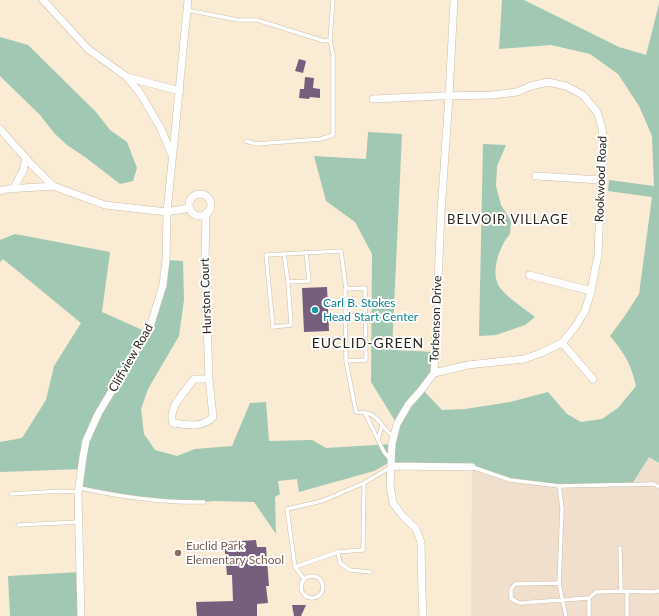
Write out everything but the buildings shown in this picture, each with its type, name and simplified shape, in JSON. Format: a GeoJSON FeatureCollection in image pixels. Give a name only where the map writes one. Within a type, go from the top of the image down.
{"type":"FeatureCollection","features":[{"type":"Feature","properties":{"kind":"street"},"geometry":{"type":"LineString","coordinates":[[43,0],[88,49],[127,77],[140,93],[160,127],[172,156]]}},
{"type":"Feature","properties":{"kind":"street","name":"Cliffview Road"},"geometry":{"type":"LineString","coordinates":[[81,616],[79,490],[83,457],[86,441],[98,414],[150,327],[163,284],[166,260],[167,212],[188,0]]}},
{"type":"Feature","properties":{"kind":"street","name":"Torbenson Drive"},"geometry":{"type":"LineString","coordinates":[[423,616],[421,542],[416,529],[401,514],[393,503],[390,485],[392,444],[397,424],[408,405],[434,373],[441,212],[454,0]]}},
{"type":"Feature","properties":{"kind":"street"},"geometry":{"type":"LineString","coordinates":[[127,77],[180,91]]}},
{"type":"Feature","properties":{"kind":"street","name":"Rookwood Road"},"geometry":{"type":"LineString","coordinates":[[373,99],[493,95],[518,92],[531,86],[548,82],[566,86],[583,95],[597,112],[602,128],[604,148],[601,180],[598,255],[591,291],[585,311],[575,327],[562,343],[524,359],[468,365],[434,373]]}},
{"type":"Feature","properties":{"kind":"street"},"geometry":{"type":"LineString","coordinates":[[0,129],[53,186]]}},
{"type":"Feature","properties":{"kind":"street"},"geometry":{"type":"LineString","coordinates":[[13,189],[23,171],[26,158]]}},
{"type":"Feature","properties":{"kind":"street"},"geometry":{"type":"LineString","coordinates":[[536,176],[601,180]]}},
{"type":"Feature","properties":{"kind":"street"},"geometry":{"type":"LineString","coordinates":[[0,191],[53,186],[105,205],[167,212],[189,208],[193,214],[196,215],[200,216],[206,213]]}},
{"type":"Feature","properties":{"kind":"street","name":"Hurston Court"},"geometry":{"type":"LineString","coordinates":[[189,208],[191,198],[194,196],[201,194],[209,200],[210,207],[206,213],[205,264],[208,379],[213,417],[210,420],[193,426],[173,423],[171,419],[173,409],[194,379],[208,379]]}},
{"type":"Feature","properties":{"kind":"street"},"geometry":{"type":"LineString","coordinates":[[529,275],[591,291]]}},
{"type":"Feature","properties":{"kind":"street"},"geometry":{"type":"LineString","coordinates":[[562,343],[593,379]]}},
{"type":"Feature","properties":{"kind":"street"},"geometry":{"type":"LineString","coordinates":[[392,464],[472,466]]}},
{"type":"Feature","properties":{"kind":"lane"},"geometry":{"type":"LineString","coordinates":[[246,141],[256,144],[321,140],[333,135],[334,55],[330,40],[333,0]]}},
{"type":"Feature","properties":{"kind":"lane"},"geometry":{"type":"LineString","coordinates":[[187,10],[238,20],[257,20],[324,41],[330,40]]}},
{"type":"Feature","properties":{"kind":"lane"},"geometry":{"type":"LineString","coordinates":[[284,254],[288,282],[291,325],[273,327],[266,254],[341,251],[346,288],[346,361],[356,412],[373,415],[388,433],[394,436]]}},
{"type":"Feature","properties":{"kind":"lane"},"geometry":{"type":"LineString","coordinates":[[288,282],[309,281],[306,252]]}},
{"type":"Feature","properties":{"kind":"lane"},"geometry":{"type":"LineString","coordinates":[[346,288],[365,288],[366,353],[366,360],[346,361]]}},
{"type":"Feature","properties":{"kind":"lane"},"geometry":{"type":"LineString","coordinates":[[304,579],[295,567],[287,509],[322,501],[364,483],[392,464],[384,452],[365,413]]}},
{"type":"Feature","properties":{"kind":"lane"},"geometry":{"type":"LineString","coordinates":[[378,439],[382,426]]}},
{"type":"Feature","properties":{"kind":"lane"},"geometry":{"type":"LineString","coordinates":[[472,466],[510,480],[559,486],[654,484],[659,488]]}},
{"type":"Feature","properties":{"kind":"lane"},"geometry":{"type":"LineString","coordinates":[[295,567],[338,552],[364,550],[364,483]]}},
{"type":"Feature","properties":{"kind":"lane"},"geometry":{"type":"LineString","coordinates":[[559,486],[562,508],[559,583],[564,600],[566,616]]}},
{"type":"Feature","properties":{"kind":"lane"},"geometry":{"type":"LineString","coordinates":[[11,494],[79,490],[140,499],[177,502],[204,502]]}},
{"type":"Feature","properties":{"kind":"lane"},"geometry":{"type":"LineString","coordinates":[[18,525],[79,522]]}},
{"type":"Feature","properties":{"kind":"lane"},"geometry":{"type":"LineString","coordinates":[[620,548],[621,591]]}},
{"type":"Feature","properties":{"kind":"lane"},"geometry":{"type":"LineString","coordinates":[[338,552],[340,563],[350,570],[370,572]]}},
{"type":"Feature","properties":{"kind":"lane"},"geometry":{"type":"LineString","coordinates":[[311,576],[318,578],[322,583],[322,590],[320,593],[315,597],[308,597],[305,595],[302,592],[301,585],[304,579],[311,576]]}},
{"type":"Feature","properties":{"kind":"lane"},"geometry":{"type":"LineString","coordinates":[[559,583],[515,584],[511,589],[511,598],[520,603],[589,598],[596,592],[659,591]]}},
{"type":"Feature","properties":{"kind":"lane"},"geometry":{"type":"LineString","coordinates":[[627,591],[627,616]]}},
{"type":"Feature","properties":{"kind":"lane"},"geometry":{"type":"LineString","coordinates":[[589,598],[589,616]]}},
{"type":"Feature","properties":{"kind":"shaded area"},"geometry":{"type":"Polygon","coordinates":[[[649,457],[659,463],[659,616],[471,616],[472,467],[649,457]]]}},
{"type":"Feature","properties":{"kind":"green space"},"geometry":{"type":"Polygon","coordinates":[[[502,0],[524,0],[619,47],[646,55],[659,4],[659,463],[649,457],[632,484],[559,486],[510,480],[472,467],[392,466],[392,461],[374,471],[299,492],[297,479],[278,481],[280,494],[275,497],[276,534],[254,502],[170,502],[80,488],[81,469],[0,472],[0,442],[22,438],[46,400],[54,366],[81,323],[3,259],[0,262],[0,240],[15,234],[110,252],[102,312],[147,332],[166,260],[183,261],[184,300],[179,336],[148,389],[141,409],[144,434],[155,450],[177,456],[195,449],[232,446],[250,403],[266,402],[269,441],[312,440],[326,448],[392,444],[397,424],[371,382],[372,254],[355,222],[326,201],[314,156],[366,159],[368,132],[402,134],[392,350],[435,352],[434,373],[422,389],[442,410],[465,409],[510,402],[548,392],[567,414],[581,422],[602,419],[618,408],[636,386],[627,360],[620,348],[610,336],[639,294],[652,197],[608,191],[609,180],[654,186],[652,136],[639,106],[618,74],[590,54],[551,45],[499,49],[502,0]]]}},
{"type":"Feature","properties":{"kind":"green space"},"geometry":{"type":"Polygon","coordinates":[[[0,37],[28,45],[96,112],[110,130],[127,142],[137,168],[133,181],[120,184],[67,145],[55,134],[40,115],[0,76],[0,37]]]}},
{"type":"Feature","properties":{"kind":"green space"},"geometry":{"type":"Polygon","coordinates":[[[483,144],[506,145],[497,166],[496,186],[501,205],[511,221],[510,234],[502,246],[497,261],[497,283],[509,297],[535,317],[525,325],[496,335],[479,336],[483,144]]]}},
{"type":"Feature","properties":{"kind":"green space"},"geometry":{"type":"Polygon","coordinates":[[[80,572],[81,616],[10,616],[8,576],[80,572]]]}},
{"type":"Feature","properties":{"kind":"place","name":"Carl B. Stokes Head Start Center"},"geometry":{"type":"Point","coordinates":[315,310]}},
{"type":"Feature","properties":{"kind":"place","name":"Euclid Park Elementary School"},"geometry":{"type":"Point","coordinates":[178,553]}},
{"type":"Feature","properties":{"kind":"district","name":"BELVOIR VILLAGE"},"geometry":{"type":"Point","coordinates":[508,220]}},
{"type":"Feature","properties":{"kind":"district","name":"EUCLID-GREEN"},"geometry":{"type":"Point","coordinates":[368,343]}}]}
